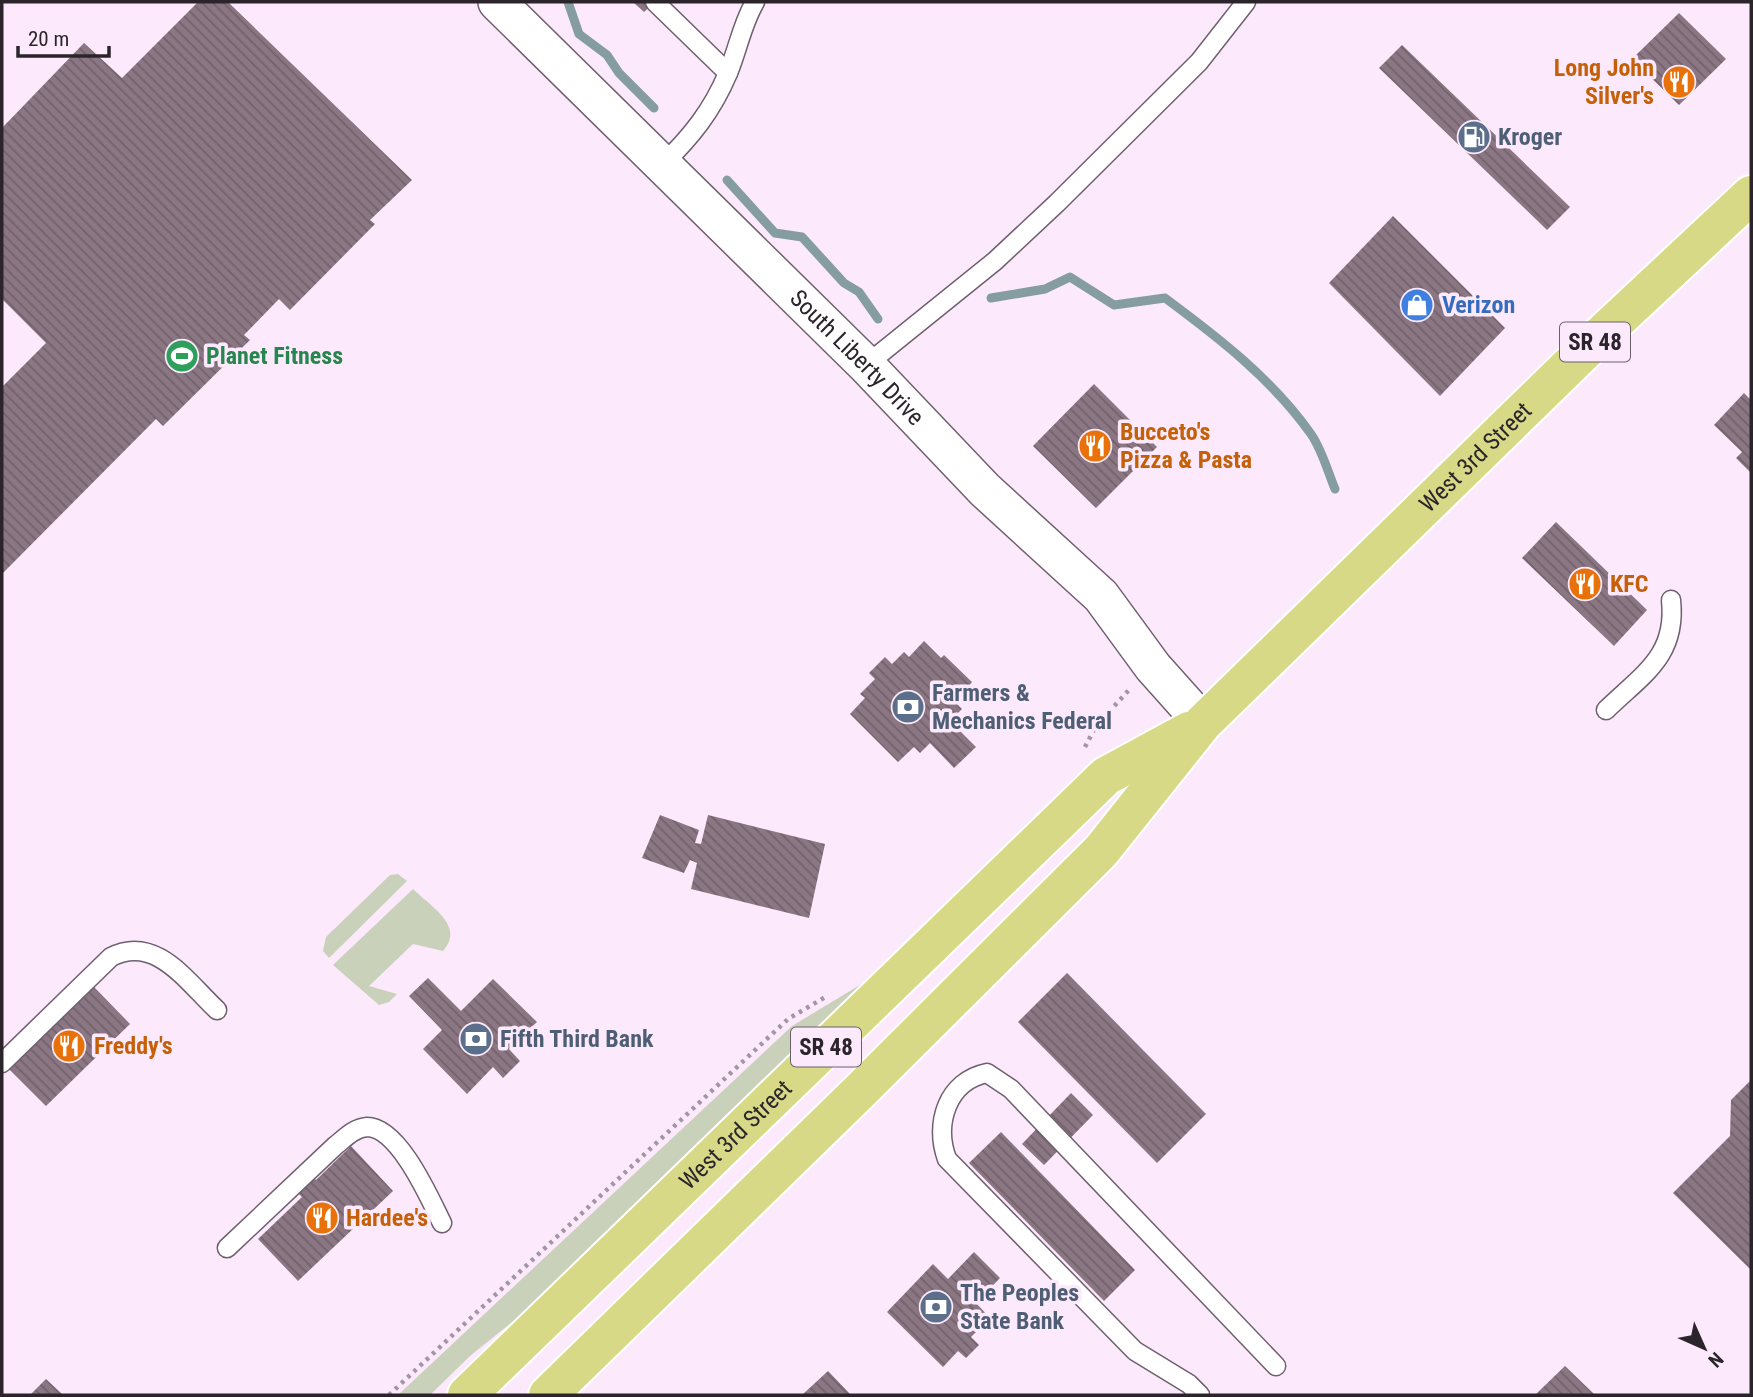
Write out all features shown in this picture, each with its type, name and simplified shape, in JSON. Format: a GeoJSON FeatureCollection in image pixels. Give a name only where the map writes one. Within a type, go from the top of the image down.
{"type":"FeatureCollection","features":[{"type":"Feature","properties":{"kind":"main road","name":"West 3rd Street"},"geometry":{"type":"LineString","coordinates":[[548,1395],[1101,851],[1203,723],[1601,335],[1751,195]]}},
{"type":"Feature","properties":{"kind":"main road","name":"West 3rd Street"},"geometry":{"type":"LineString","coordinates":[[467,1395],[1106,776],[1203,723]]}},
{"type":"Feature","properties":{"kind":"street","name":"South Liberty Drive"},"geometry":{"type":"LineString","coordinates":[[497,2],[866,365],[985,490],[1101,596],[1153,667],[1203,723]]}},
{"type":"Feature","properties":{"kind":"lane"},"geometry":{"type":"LineString","coordinates":[[655,2],[728,73]]}},
{"type":"Feature","properties":{"kind":"lane"},"geometry":{"type":"LineString","coordinates":[[662,165],[696,132],[728,73],[747,17],[755,2]]}},
{"type":"Feature","properties":{"kind":"lane"},"geometry":{"type":"LineString","coordinates":[[866,365],[995,261],[1057,204],[1199,62],[1246,2]]}},
{"type":"Feature","properties":{"kind":"lane"},"geometry":{"type":"LineString","coordinates":[[1606,710],[1666,648],[1673,623],[1671,600]]}},
{"type":"Feature","properties":{"kind":"lane"},"geometry":{"type":"LineString","coordinates":[[2,1063],[111,957],[125,951],[141,949],[158,955],[217,1010]]}},
{"type":"Feature","properties":{"kind":"lane"},"geometry":{"type":"LineString","coordinates":[[1200,1395],[1189,1384],[1135,1351],[947,1159],[941,1142],[940,1123],[947,1106],[975,1076],[987,1073],[1011,1089],[1276,1366]]}},
{"type":"Feature","properties":{"kind":"lane"},"geometry":{"type":"LineString","coordinates":[[227,1248],[344,1138],[353,1131],[369,1127],[391,1138],[423,1183],[442,1223]]}},
{"type":"Feature","properties":{"kind":"path"},"geometry":{"type":"LineString","coordinates":[[1084,750],[1096,726],[1122,696]]}},
{"type":"Feature","properties":{"kind":"path"},"geometry":{"type":"LineString","coordinates":[[389,1395],[788,1019],[832,992]]}},
{"type":"Feature","properties":{"kind":"green space"},"geometry":{"type":"Polygon","coordinates":[[[398,874],[407,881],[329,958],[323,951],[326,937],[390,875],[398,874]]]}},
{"type":"Feature","properties":{"kind":"green space"},"geometry":{"type":"Polygon","coordinates":[[[413,889],[443,917],[450,933],[449,942],[443,951],[413,944],[369,986],[397,994],[389,1002],[379,1005],[333,965],[413,889]]]}},
{"type":"Feature","properties":{"kind":"green space"},"geometry":{"type":"Polygon","coordinates":[[[878,974],[573,1273],[470,1356],[430,1395],[398,1395],[792,1026],[878,974]]]}},
{"type":"Feature","properties":{"kind":"building"},"geometry":{"type":"Polygon","coordinates":[[[198,2],[228,2],[412,180],[370,220],[375,224],[290,310],[279,299],[244,335],[250,340],[163,426],[156,419],[2,574],[2,387],[46,343],[2,299],[2,128],[84,43],[122,78],[198,2]]]}},
{"type":"Feature","properties":{"kind":"building"},"geometry":{"type":"Polygon","coordinates":[[[633,2],[655,2],[644,12],[633,2]]]}},
{"type":"Feature","properties":{"kind":"building","name":"Long John Silver's"},"geometry":{"type":"Polygon","coordinates":[[[1679,13],[1726,59],[1679,105],[1632,59],[1679,13]]]}},
{"type":"Feature","properties":{"kind":"building","name":"Kroger"},"geometry":{"type":"Polygon","coordinates":[[[1402,45],[1570,207],[1547,230],[1379,68],[1402,45]]]}},
{"type":"Feature","properties":{"kind":"building","name":"Verizon"},"geometry":{"type":"Polygon","coordinates":[[[1393,216],[1505,328],[1440,396],[1329,283],[1393,216]]]}},
{"type":"Feature","properties":{"kind":"building","name":"Bucceto's Pizza & Pasta"},"geometry":{"type":"Polygon","coordinates":[[[1094,384],[1157,447],[1096,508],[1033,446],[1094,384]]]}},
{"type":"Feature","properties":{"kind":"building"},"geometry":{"type":"Polygon","coordinates":[[[1744,393],[1751,400],[1751,473],[1736,458],[1742,452],[1714,425],[1744,393]]]}},
{"type":"Feature","properties":{"kind":"building","name":"KFC"},"geometry":{"type":"Polygon","coordinates":[[[1556,522],[1647,610],[1614,646],[1522,558],[1556,522]]]}},
{"type":"Feature","properties":{"kind":"building","name":"Farmers & Mechanics Federal"},"geometry":{"type":"Polygon","coordinates":[[[924,641],[941,658],[944,655],[972,682],[969,686],[972,689],[957,704],[962,709],[950,721],[976,747],[954,768],[930,743],[920,753],[914,747],[898,762],[850,714],[865,698],[860,694],[875,679],[869,673],[885,657],[892,664],[904,652],[909,657],[924,641]]]}},
{"type":"Feature","properties":{"kind":"building"},"geometry":{"type":"Polygon","coordinates":[[[660,815],[699,830],[695,843],[701,844],[708,815],[825,844],[809,918],[691,889],[697,863],[690,860],[684,873],[642,858],[660,815]]]}},
{"type":"Feature","properties":{"kind":"building"},"geometry":{"type":"Polygon","coordinates":[[[1067,973],[1206,1114],[1157,1163],[1018,1022],[1067,973]]]}},
{"type":"Feature","properties":{"kind":"building","name":"Fifth Third Bank"},"geometry":{"type":"Polygon","coordinates":[[[428,978],[461,1011],[493,979],[537,1022],[509,1049],[520,1061],[503,1078],[493,1067],[467,1094],[423,1049],[442,1030],[409,996],[428,978]]]}},
{"type":"Feature","properties":{"kind":"building","name":"Freddy's"},"geometry":{"type":"Polygon","coordinates":[[[93,986],[130,1024],[46,1106],[9,1069],[93,986]]]}},
{"type":"Feature","properties":{"kind":"building"},"geometry":{"type":"Polygon","coordinates":[[[1751,1080],[1751,1270],[1673,1193],[1730,1136],[1731,1100],[1751,1080]]]}},
{"type":"Feature","properties":{"kind":"building"},"geometry":{"type":"Polygon","coordinates":[[[1071,1093],[1093,1115],[1044,1165],[1022,1144],[1071,1093]]]}},
{"type":"Feature","properties":{"kind":"building"},"geometry":{"type":"Polygon","coordinates":[[[1001,1132],[1135,1270],[1104,1301],[969,1163],[1001,1132]]]}},
{"type":"Feature","properties":{"kind":"building","name":"Hardee's"},"geometry":{"type":"Polygon","coordinates":[[[351,1146],[393,1191],[298,1281],[258,1239],[302,1197],[287,1182],[303,1166],[316,1180],[351,1146]]]}},
{"type":"Feature","properties":{"kind":"building","name":"The Peoples State Bank"},"geometry":{"type":"Polygon","coordinates":[[[974,1252],[1000,1278],[976,1303],[990,1318],[971,1337],[979,1345],[966,1358],[958,1351],[943,1367],[887,1312],[933,1264],[948,1279],[974,1252]]]}},
{"type":"Feature","properties":{"kind":"building"},"geometry":{"type":"Polygon","coordinates":[[[1565,1366],[1595,1395],[1535,1395],[1565,1366]]]}},
{"type":"Feature","properties":{"kind":"building"},"geometry":{"type":"Polygon","coordinates":[[[828,1371],[851,1395],[802,1395],[828,1371]]]}},
{"type":"Feature","properties":{"kind":"building"},"geometry":{"type":"Polygon","coordinates":[[[46,1379],[63,1395],[30,1395],[46,1379]]]}},
{"type":"Feature","properties":{"kind":"waterway"},"geometry":{"type":"LineString","coordinates":[[568,2],[579,34],[607,55],[619,73],[654,108]]}},
{"type":"Feature","properties":{"kind":"waterway"},"geometry":{"type":"LineString","coordinates":[[727,180],[775,233],[802,237],[844,283],[859,292],[878,319]]}},
{"type":"Feature","properties":{"kind":"waterway"},"geometry":{"type":"LineString","coordinates":[[991,298],[1045,289],[1070,277],[1114,305],[1165,298],[1225,344],[1262,377],[1296,414],[1315,440],[1335,489]]}},
{"type":"Feature","properties":{"kind":"place","name":"Long John Silver's"},"geometry":{"type":"Point","coordinates":[1679,82]}},
{"type":"Feature","properties":{"kind":"place","name":"Kroger"},"geometry":{"type":"Point","coordinates":[1474,137]}},
{"type":"Feature","properties":{"kind":"place","name":"Verizon"},"geometry":{"type":"Point","coordinates":[1417,305]}},
{"type":"Feature","properties":{"kind":"place","name":"Planet Fitness"},"geometry":{"type":"Point","coordinates":[182,356]}},
{"type":"Feature","properties":{"kind":"place","name":"Bucceto's Pizza & Pasta"},"geometry":{"type":"Point","coordinates":[1095,446]}},
{"type":"Feature","properties":{"kind":"place","name":"KFC"},"geometry":{"type":"Point","coordinates":[1585,584]}},
{"type":"Feature","properties":{"kind":"place","name":"Farmers & Mechanics Federal"},"geometry":{"type":"Point","coordinates":[908,707]}},
{"type":"Feature","properties":{"kind":"place","name":"Fifth Third Bank"},"geometry":{"type":"Point","coordinates":[476,1039]}},
{"type":"Feature","properties":{"kind":"place","name":"Freddy's"},"geometry":{"type":"Point","coordinates":[69,1046]}},
{"type":"Feature","properties":{"kind":"place","name":"Hardee's"},"geometry":{"type":"Point","coordinates":[322,1218]}},
{"type":"Feature","properties":{"kind":"place","name":"The Peoples State Bank"},"geometry":{"type":"Point","coordinates":[936,1307]}}]}
